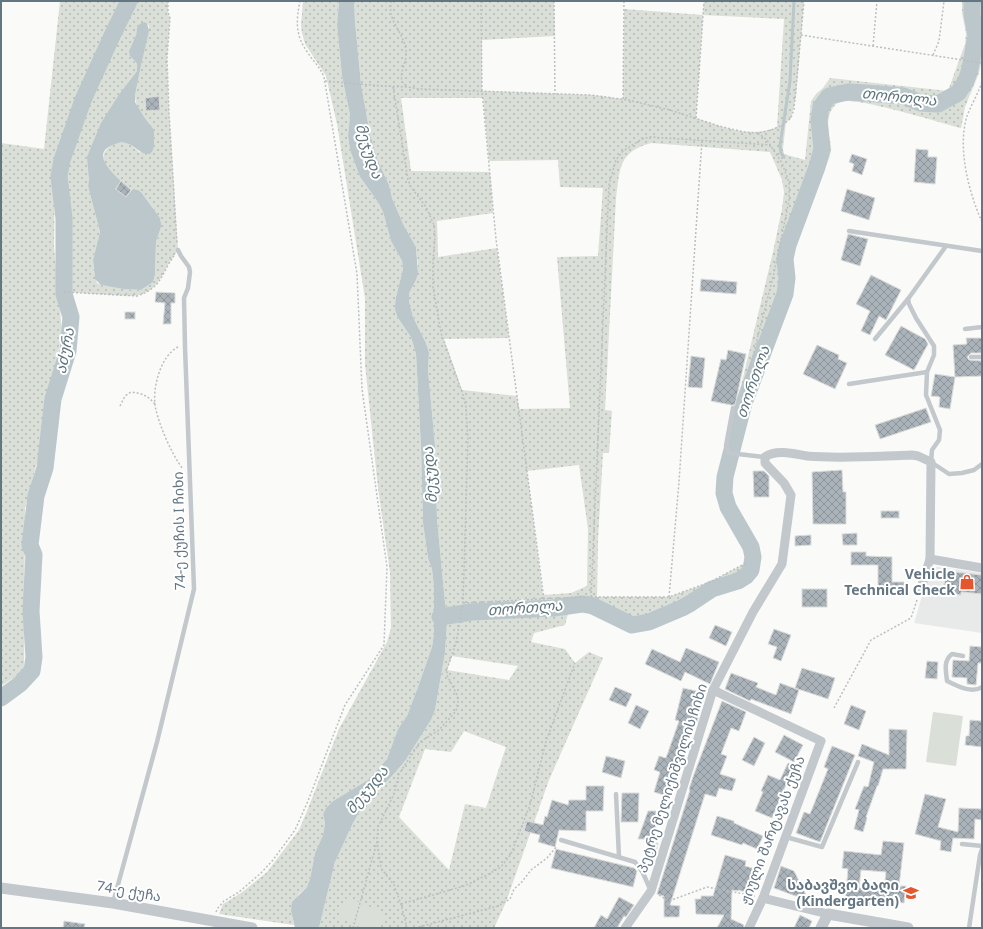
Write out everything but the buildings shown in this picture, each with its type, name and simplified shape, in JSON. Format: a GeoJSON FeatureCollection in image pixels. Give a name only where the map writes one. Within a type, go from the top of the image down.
{"type":"FeatureCollection","features":[{"type":"Feature","properties":{"kind":"street"},"geometry":{"type":"LineString","coordinates":[[765,460],[770,454],[787,453],[833,457],[912,455],[931,462],[930,559],[920,591]]}},
{"type":"Feature","properties":{"kind":"street","name":"პეტრე მელიქიშვილის ჩიხი"},"geometry":{"type":"LineString","coordinates":[[625,928],[651,890],[713,690],[753,612],[782,564],[791,496],[784,483],[765,460]]}},
{"type":"Feature","properties":{"kind":"street"},"geometry":{"type":"LineString","coordinates":[[930,559],[982,568]]}},
{"type":"Feature","properties":{"kind":"street","name":"ჟიული შარტავას ქუჩა"},"geometry":{"type":"LineString","coordinates":[[713,690],[821,741],[763,898],[749,928]]}},
{"type":"Feature","properties":{"kind":"street","name":"74-ე ქუჩა"},"geometry":{"type":"LineString","coordinates":[[1,888],[113,903],[252,928]]}},
{"type":"Feature","properties":{"kind":"street"},"geometry":{"type":"LineString","coordinates":[[763,898],[828,914],[908,928]]}},
{"type":"Feature","properties":{"kind":"street"},"geometry":{"type":"LineString","coordinates":[[821,928],[828,914]]}},
{"type":"Feature","properties":{"kind":"lane"},"geometry":{"type":"LineString","coordinates":[[849,231],[982,251]]}},
{"type":"Feature","properties":{"kind":"lane"},"geometry":{"type":"LineString","coordinates":[[875,339],[908,299],[946,246]]}},
{"type":"Feature","properties":{"kind":"lane","name":"74-ე ქუჩის I ჩიხი"},"geometry":{"type":"LineString","coordinates":[[113,903],[157,742],[194,588],[184,298],[188,288],[190,272],[189,267],[178,250]]}},
{"type":"Feature","properties":{"kind":"lane"},"geometry":{"type":"LineString","coordinates":[[908,299],[916,318],[934,346],[934,355],[927,372],[926,395],[940,430],[939,440],[932,450],[931,462],[949,474],[974,470],[982,464]]}},
{"type":"Feature","properties":{"kind":"lane"},"geometry":{"type":"LineString","coordinates":[[965,328],[982,328]]}},
{"type":"Feature","properties":{"kind":"lane"},"geometry":{"type":"LineString","coordinates":[[971,357],[982,357]]}},
{"type":"Feature","properties":{"kind":"lane"},"geometry":{"type":"LineString","coordinates":[[849,384],[927,372]]}},
{"type":"Feature","properties":{"kind":"lane"},"geometry":{"type":"LineString","coordinates":[[733,408],[726,446],[729,453],[765,460]]}},
{"type":"Feature","properties":{"kind":"lane"},"geometry":{"type":"LineString","coordinates":[[964,656],[952,654],[948,657],[945,667],[947,681],[960,688],[979,689],[982,687]]}},
{"type":"Feature","properties":{"kind":"lane"},"geometry":{"type":"LineString","coordinates":[[786,837],[822,847],[858,762]]}},
{"type":"Feature","properties":{"kind":"lane"},"geometry":{"type":"LineString","coordinates":[[616,794],[619,857]]}},
{"type":"Feature","properties":{"kind":"lane"},"geometry":{"type":"LineString","coordinates":[[561,840],[635,862],[643,873],[651,890]]}},
{"type":"Feature","properties":{"kind":"lane"},"geometry":{"type":"LineString","coordinates":[[962,844],[982,847],[969,928]]}},
{"type":"Feature","properties":{"kind":"path"},"geometry":{"type":"LineString","coordinates":[[64,292],[137,296],[148,292],[162,279],[178,250],[168,112],[167,58],[170,18],[168,12],[168,1]]}},
{"type":"Feature","properties":{"kind":"path"},"geometry":{"type":"LineString","coordinates":[[213,922],[218,908],[224,901],[238,892],[261,873],[273,860],[294,830],[308,801],[343,710],[384,645],[387,567],[362,389],[357,274],[324,81],[320,67],[307,52],[297,27],[297,16],[300,1]]}},
{"type":"Feature","properties":{"kind":"path"},"geometry":{"type":"LineString","coordinates":[[391,1],[390,13],[402,36],[406,54],[401,73],[401,80],[403,84],[408,87]]}},
{"type":"Feature","properties":{"kind":"path"},"geometry":{"type":"LineString","coordinates":[[481,1],[482,91],[497,248],[544,599]]}},
{"type":"Feature","properties":{"kind":"path"},"geometry":{"type":"LineString","coordinates":[[554,1],[555,94]]}},
{"type":"Feature","properties":{"kind":"path"},"geometry":{"type":"LineString","coordinates":[[623,99],[624,1]]}},
{"type":"Feature","properties":{"kind":"path"},"geometry":{"type":"LineString","coordinates":[[696,118],[704,1]]}},
{"type":"Feature","properties":{"kind":"path"},"geometry":{"type":"LineString","coordinates":[[324,81],[419,89],[591,95],[623,99],[670,110],[732,129],[758,133],[783,125],[792,118],[795,103],[804,1]]}},
{"type":"Feature","properties":{"kind":"path"},"geometry":{"type":"LineString","coordinates":[[873,46],[877,1]]}},
{"type":"Feature","properties":{"kind":"path"},"geometry":{"type":"LineString","coordinates":[[933,55],[939,41],[944,1]]}},
{"type":"Feature","properties":{"kind":"path"},"geometry":{"type":"LineString","coordinates":[[801,35],[982,63]]}},
{"type":"Feature","properties":{"kind":"path"},"geometry":{"type":"LineString","coordinates":[[982,82],[967,117],[964,145],[968,182],[982,222]]}},
{"type":"Feature","properties":{"kind":"path"},"geometry":{"type":"LineString","coordinates":[[352,928],[377,840],[378,827],[394,794],[399,774],[420,742],[438,730],[456,710],[458,702],[457,695],[447,675],[447,670],[456,643],[463,603],[468,447],[466,407],[456,372],[441,333],[437,311],[433,287],[434,225],[426,207],[411,187],[408,180],[393,87]]}},
{"type":"Feature","properties":{"kind":"path"},"geometry":{"type":"LineString","coordinates":[[740,408],[774,274],[789,201],[789,182],[782,163],[767,140],[758,133]]}},
{"type":"Feature","properties":{"kind":"path"},"geometry":{"type":"LineString","coordinates":[[591,597],[608,191],[612,170],[616,160],[623,151],[642,139],[650,137],[771,145]]}},
{"type":"Feature","properties":{"kind":"path"},"geometry":{"type":"LineString","coordinates":[[669,597],[679,482],[702,140]]}},
{"type":"Feature","properties":{"kind":"path"},"geometry":{"type":"LineString","coordinates":[[185,347],[177,347],[167,357],[162,365],[155,392],[155,409],[165,435],[180,466],[189,477]]}},
{"type":"Feature","properties":{"kind":"path"},"geometry":{"type":"LineString","coordinates":[[120,406],[125,396],[131,392],[140,393],[148,397],[155,404]]}},
{"type":"Feature","properties":{"kind":"path"},"geometry":{"type":"LineString","coordinates":[[463,603],[591,597],[669,597],[710,582],[746,563]]}},
{"type":"Feature","properties":{"kind":"path"},"geometry":{"type":"LineString","coordinates":[[834,708],[871,640],[910,618],[920,591]]}},
{"type":"Feature","properties":{"kind":"path"},"geometry":{"type":"LineString","coordinates":[[401,904],[464,886],[501,867],[511,854],[530,805],[546,741],[575,663]]}},
{"type":"Feature","properties":{"kind":"path"},"geometry":{"type":"LineString","coordinates":[[377,840],[381,868],[394,885],[401,904],[407,928]]}},
{"type":"Feature","properties":{"kind":"path"},"geometry":{"type":"LineString","coordinates":[[415,928],[483,910],[506,902],[510,899],[514,888],[521,883],[531,870],[548,858],[561,840]]}},
{"type":"Feature","properties":{"kind":"path"},"geometry":{"type":"LineString","coordinates":[[651,890],[669,901],[707,887],[763,898]]}},
{"type":"Feature","properties":{"kind":"shaded area"},"geometry":{"type":"Polygon","coordinates":[[[60,1],[125,1],[92,80],[129,1],[168,1],[168,12],[170,18],[167,58],[169,112],[178,250],[155,286],[145,293],[130,296],[64,292],[64,218],[59,176],[62,160],[80,106],[60,153],[55,170],[54,247],[62,332],[40,451],[25,508],[24,671],[1,686],[1,143],[44,149],[60,1]],[[144,22],[137,28],[136,35],[129,51],[132,59],[137,64],[137,71],[120,93],[89,178],[88,186],[100,232],[93,260],[94,274],[97,283],[123,289],[141,290],[153,282],[155,275],[156,242],[161,227],[160,218],[141,192],[138,190],[132,190],[126,197],[115,189],[121,181],[108,169],[103,159],[106,150],[109,147],[122,142],[132,146],[140,153],[150,125],[142,115],[135,99],[149,26],[144,22]]]}},
{"type":"Feature","properties":{"kind":"shaded area"},"geometry":{"type":"Polygon","coordinates":[[[303,1],[339,1],[337,25],[342,76],[350,115],[348,136],[350,150],[360,177],[378,202],[383,212],[391,241],[402,261],[403,269],[396,297],[398,318],[411,337],[416,354],[423,523],[434,588],[434,633],[432,647],[418,687],[407,716],[398,729],[387,759],[368,780],[333,801],[326,808],[323,814],[325,823],[323,835],[315,853],[310,879],[307,887],[299,894],[291,911],[294,925],[219,914],[223,904],[241,893],[267,872],[299,830],[339,729],[387,642],[391,628],[390,572],[378,488],[365,364],[365,298],[337,124],[326,76],[305,44],[301,26],[303,1]]]}},
{"type":"Feature","properties":{"kind":"shaded area"},"geometry":{"type":"Polygon","coordinates":[[[354,1],[554,1],[555,36],[482,40],[482,91],[591,95],[623,99],[624,9],[703,15],[704,1],[804,1],[796,97],[791,118],[786,122],[783,149],[784,154],[805,160],[811,101],[830,78],[948,91],[965,44],[966,33],[962,13],[962,1],[982,1],[982,59],[979,73],[965,107],[961,128],[898,110],[861,102],[839,102],[834,106],[830,113],[828,125],[831,150],[829,158],[818,181],[812,180],[788,245],[785,259],[787,278],[785,294],[744,403],[725,477],[724,493],[728,507],[751,547],[753,557],[751,570],[746,576],[738,581],[712,589],[691,603],[649,622],[632,625],[619,619],[618,621],[579,609],[569,610],[565,625],[534,633],[531,642],[565,649],[575,663],[589,652],[603,658],[549,780],[506,902],[494,928],[319,928],[335,862],[353,823],[364,804],[405,761],[431,720],[435,710],[445,653],[447,623],[437,519],[435,445],[428,370],[429,353],[426,343],[413,317],[409,301],[409,293],[416,280],[418,265],[416,247],[403,224],[392,198],[389,185],[378,161],[370,134],[361,84],[354,1]],[[703,15],[696,118],[726,128],[747,132],[757,132],[777,127],[784,19],[703,15]],[[401,98],[411,171],[490,172],[493,213],[437,221],[438,257],[497,248],[509,338],[444,339],[462,390],[517,396],[519,409],[570,408],[557,257],[598,256],[603,188],[560,187],[558,160],[489,161],[483,98],[401,98]],[[651,143],[632,151],[626,157],[620,170],[616,198],[605,410],[612,411],[609,453],[603,453],[598,539],[597,597],[669,597],[710,582],[746,563],[746,549],[722,504],[719,490],[734,415],[773,252],[784,192],[782,180],[770,152],[651,143]],[[579,465],[527,471],[543,595],[571,593],[587,586],[588,529],[579,465]],[[452,656],[447,670],[509,680],[518,666],[452,656]],[[464,731],[451,752],[425,749],[399,817],[449,870],[465,804],[486,808],[506,747],[464,731]]]}},
{"type":"Feature","properties":{"kind":"shaded area"},"geometry":{"type":"Polygon","coordinates":[[[931,566],[982,573],[982,633],[914,623],[931,566]]]}},
{"type":"Feature","properties":{"kind":"shaded area"},"geometry":{"type":"Polygon","coordinates":[[[933,712],[963,716],[956,766],[926,762],[933,712]]]}},
{"type":"Feature","properties":{"kind":"shaded area"},"geometry":{"type":"Polygon","coordinates":[[[347,897],[385,913],[379,928],[362,928],[338,917],[347,897]]]}},
{"type":"Feature","properties":{"kind":"water","name":"მეჯუდა"},"geometry":{"type":"Polygon","coordinates":[[[339,1],[354,1],[361,84],[370,134],[378,161],[389,185],[392,198],[403,224],[416,247],[418,273],[409,293],[409,301],[413,317],[426,343],[429,353],[428,370],[435,445],[437,519],[447,623],[445,653],[435,710],[431,720],[405,761],[364,804],[353,823],[335,862],[319,928],[295,928],[291,911],[292,902],[307,887],[310,879],[315,853],[323,835],[325,823],[323,814],[326,808],[333,801],[368,780],[387,759],[398,729],[407,716],[418,687],[432,647],[434,633],[434,588],[423,523],[416,354],[411,337],[398,318],[395,309],[396,297],[403,269],[402,261],[391,241],[383,212],[378,202],[360,177],[350,150],[348,136],[350,115],[342,76],[337,25],[339,1]]]}},
{"type":"Feature","properties":{"kind":"water"},"geometry":{"type":"Polygon","coordinates":[[[144,22],[147,23],[149,31],[135,95],[135,102],[154,130],[153,150],[150,154],[146,154],[132,145],[119,143],[107,148],[103,158],[108,168],[121,181],[115,189],[126,197],[132,190],[138,190],[160,218],[161,227],[156,242],[155,275],[153,282],[141,290],[123,289],[101,285],[95,279],[93,260],[100,232],[88,186],[89,178],[87,157],[101,123],[120,93],[137,71],[137,64],[130,56],[129,51],[136,35],[137,28],[144,22]]]}},
{"type":"Feature","properties":{"kind":"waterway","name":"აძურა"},"geometry":{"type":"LineString","coordinates":[[1,698],[20,684],[32,671],[34,657],[31,611],[34,555],[30,545],[36,496],[45,468],[53,399],[68,351],[71,317],[64,294],[64,218],[59,176],[62,160],[83,100],[129,1]]}},
{"type":"Feature","properties":{"kind":"waterway"},"geometry":{"type":"LineString","coordinates":[[784,157],[781,153],[780,145],[790,81],[794,1]]}},
{"type":"Feature","properties":{"kind":"waterway","name":"თორთლა"},"geometry":{"type":"LineString","coordinates":[[440,617],[471,612],[554,608],[582,604],[593,606],[632,625],[649,622],[682,608],[712,589],[738,581],[746,576],[751,570],[753,557],[751,547],[728,507],[724,493],[725,477],[744,403],[785,294],[787,278],[785,259],[788,245],[817,167],[822,149],[819,120],[821,107],[829,96],[848,92],[903,96],[921,103],[938,104],[958,93],[966,81],[970,69],[976,36],[972,15],[973,1]]}},
{"type":"Feature","properties":{"kind":"place","name":"Vehicle Technical Check"},"geometry":{"type":"Point","coordinates":[967,582]}},
{"type":"Feature","properties":{"kind":"place","name":"საბავშვო ბაღი (Kindergarten)"},"geometry":{"type":"Point","coordinates":[911,893]}}]}
